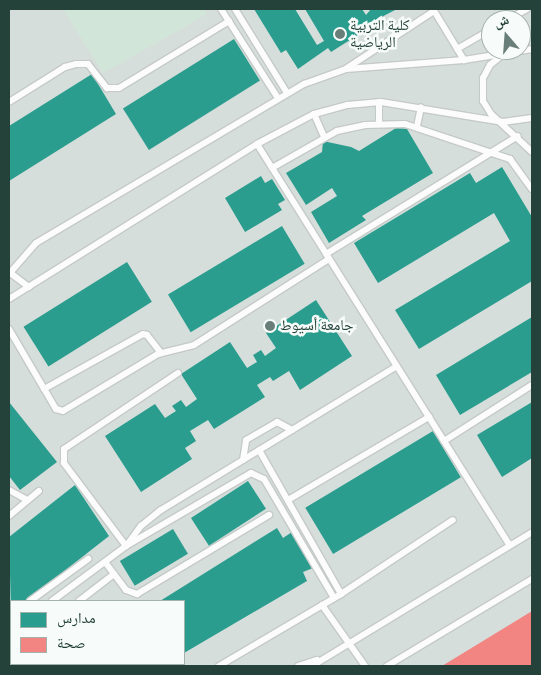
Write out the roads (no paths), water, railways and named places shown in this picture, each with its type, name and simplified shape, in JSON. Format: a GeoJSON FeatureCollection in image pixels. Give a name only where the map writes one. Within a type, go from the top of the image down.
{"type":"FeatureCollection","features":[{"type":"Feature","properties":{"kind":"lane"},"geometry":{"type":"LineString","coordinates":[[221,9],[278,98]]}},
{"type":"Feature","properties":{"kind":"lane"},"geometry":{"type":"LineString","coordinates":[[235,9],[287,93]]}},
{"type":"Feature","properties":{"kind":"lane"},"geometry":{"type":"LineString","coordinates":[[29,287],[9,273],[36,243],[278,98],[346,69],[433,10],[464,60]]}},
{"type":"Feature","properties":{"kind":"lane"},"geometry":{"type":"LineString","coordinates":[[9,102],[65,67],[76,64],[88,64],[107,88],[119,88],[229,21]]}},
{"type":"Feature","properties":{"kind":"lane"},"geometry":{"type":"LineString","coordinates":[[457,49],[481,35]]}},
{"type":"Feature","properties":{"kind":"lane"},"geometry":{"type":"LineString","coordinates":[[346,69],[481,58]]}},
{"type":"Feature","properties":{"kind":"lane"},"geometry":{"type":"LineString","coordinates":[[497,60],[486,71],[481,86],[486,108],[504,122],[532,152]]}},
{"type":"Feature","properties":{"kind":"lane"},"geometry":{"type":"LineString","coordinates":[[9,299],[257,144],[314,114],[347,105],[379,102],[421,107],[504,122],[532,118]]}},
{"type":"Feature","properties":{"kind":"lane"},"geometry":{"type":"LineString","coordinates":[[379,102],[380,124]]}},
{"type":"Feature","properties":{"kind":"lane"},"geometry":{"type":"LineString","coordinates":[[418,126],[421,107]]}},
{"type":"Feature","properties":{"kind":"lane"},"geometry":{"type":"LineString","coordinates":[[314,114],[324,136]]}},
{"type":"Feature","properties":{"kind":"lane"},"geometry":{"type":"LineString","coordinates":[[272,168],[324,136],[351,127],[380,124],[418,126],[516,163],[532,189]]}},
{"type":"Feature","properties":{"kind":"lane"},"geometry":{"type":"LineString","coordinates":[[9,329],[56,409],[63,411],[161,353],[194,345],[328,256],[518,136]]}},
{"type":"Feature","properties":{"kind":"lane"},"geometry":{"type":"LineString","coordinates":[[257,144],[510,545]]}},
{"type":"Feature","properties":{"kind":"lane"},"geometry":{"type":"LineString","coordinates":[[44,389],[143,334],[147,335],[161,353]]}},
{"type":"Feature","properties":{"kind":"lane"},"geometry":{"type":"LineString","coordinates":[[126,546],[149,518],[397,366]]}},
{"type":"Feature","properties":{"kind":"lane"},"geometry":{"type":"LineString","coordinates":[[126,546],[64,463],[64,449],[178,373]]}},
{"type":"Feature","properties":{"kind":"lane"},"geometry":{"type":"LineString","coordinates":[[444,441],[532,386]]}},
{"type":"Feature","properties":{"kind":"lane"},"geometry":{"type":"LineString","coordinates":[[288,500],[429,417]]}},
{"type":"Feature","properties":{"kind":"lane"},"geometry":{"type":"LineString","coordinates":[[243,460],[246,440],[275,423],[292,430]]}},
{"type":"Feature","properties":{"kind":"lane"},"geometry":{"type":"LineString","coordinates":[[259,450],[341,594]]}},
{"type":"Feature","properties":{"kind":"lane"},"geometry":{"type":"LineString","coordinates":[[53,600],[126,546],[247,473],[254,473],[264,479],[334,598]]}},
{"type":"Feature","properties":{"kind":"lane"},"geometry":{"type":"LineString","coordinates":[[9,490],[27,500]]}},
{"type":"Feature","properties":{"kind":"lane"},"geometry":{"type":"LineString","coordinates":[[9,516],[39,491]]}},
{"type":"Feature","properties":{"kind":"lane"},"geometry":{"type":"LineString","coordinates":[[105,562],[129,592],[140,593],[269,515]]}},
{"type":"Feature","properties":{"kind":"lane"},"geometry":{"type":"LineString","coordinates":[[219,666],[341,594],[453,520]]}},
{"type":"Feature","properties":{"kind":"lane"},"geometry":{"type":"LineString","coordinates":[[312,666],[348,642],[532,532]]}},
{"type":"Feature","properties":{"kind":"lane"},"geometry":{"type":"LineString","coordinates":[[31,600],[88,559]]}},
{"type":"Feature","properties":{"kind":"lane"},"geometry":{"type":"LineString","coordinates":[[80,600],[114,574]]}},
{"type":"Feature","properties":{"kind":"lane"},"geometry":{"type":"LineString","coordinates":[[387,666],[532,579]]}},
{"type":"Feature","properties":{"kind":"lane"},"geometry":{"type":"LineString","coordinates":[[322,605],[365,666]]}},
{"type":"Feature","properties":{"kind":"lane"},"geometry":{"type":"LineString","coordinates":[[298,666],[319,660]]}},
{"type":"Feature","properties":{"kind":"place","name":"كلية التربية الرياضية"},"geometry":{"type":"Point","coordinates":[340,34]}},
{"type":"Feature","properties":{"kind":"place","name":"جامعة أسيوط"},"geometry":{"type":"Point","coordinates":[270,326]}}]}
